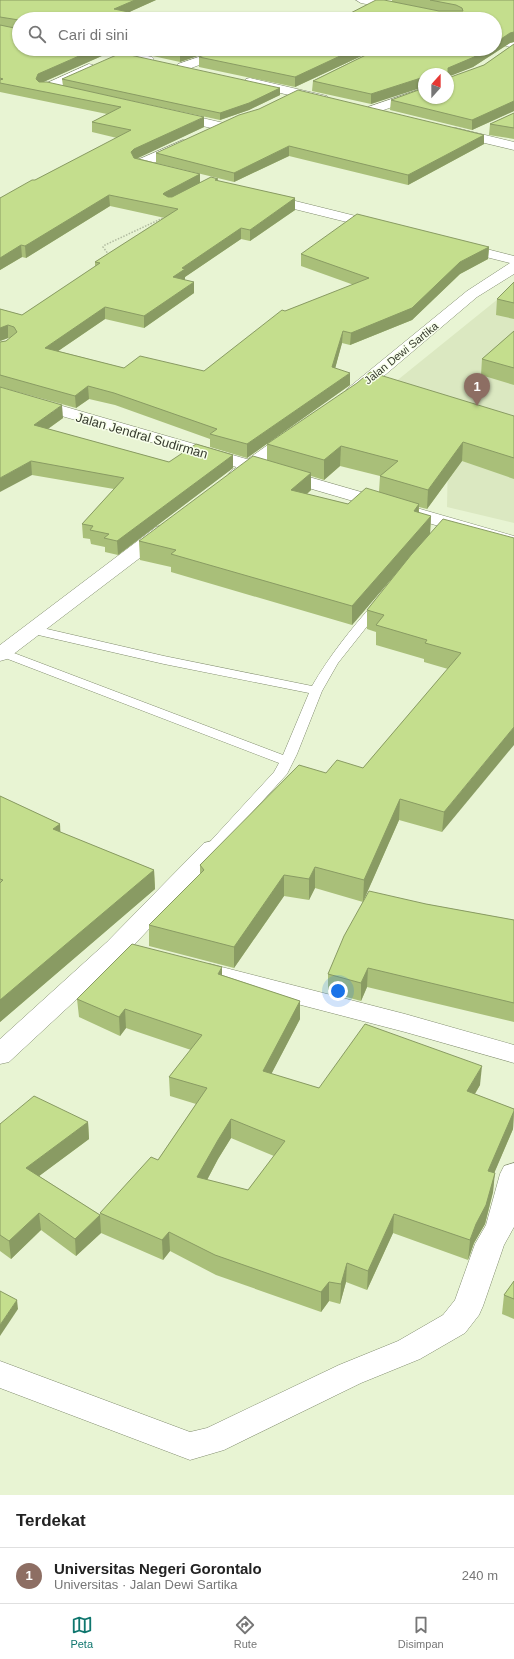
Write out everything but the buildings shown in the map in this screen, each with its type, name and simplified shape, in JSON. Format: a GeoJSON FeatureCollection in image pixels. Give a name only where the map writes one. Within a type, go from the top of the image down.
{"type":"FeatureCollection","features":[{"type":"Feature","properties":{"kind":"street"},"geometry":{"type":"LineString","coordinates":[[360,0],[420,12]]}},
{"type":"Feature","properties":{"kind":"street"},"geometry":{"type":"LineString","coordinates":[[502,42],[514,46]]}},
{"type":"Feature","properties":{"kind":"street"},"geometry":{"type":"LineString","coordinates":[[502,53],[514,46]]}},
{"type":"Feature","properties":{"kind":"street"},"geometry":{"type":"LineString","coordinates":[[68,92],[43,89],[115,56]]}},
{"type":"Feature","properties":{"kind":"street"},"geometry":{"type":"LineString","coordinates":[[129,56],[158,62]]}},
{"type":"Feature","properties":{"kind":"street"},"geometry":{"type":"LineString","coordinates":[[204,72],[178,66],[211,56]]}},
{"type":"Feature","properties":{"kind":"street"},"geometry":{"type":"LineString","coordinates":[[242,80],[334,101]]}},
{"type":"Feature","properties":{"kind":"street"},"geometry":{"type":"LineString","coordinates":[[282,100],[313,84]]}},
{"type":"Feature","properties":{"kind":"street"},"geometry":{"type":"LineString","coordinates":[[372,110],[418,94]]}},
{"type":"Feature","properties":{"kind":"street"},"geometry":{"type":"LineString","coordinates":[[357,106],[393,116]]}},
{"type":"Feature","properties":{"kind":"street"},"geometry":{"type":"LineString","coordinates":[[162,170],[140,164],[225,124],[166,114]]}},
{"type":"Feature","properties":{"kind":"street"},"geometry":{"type":"LineString","coordinates":[[473,136],[491,126]]}},
{"type":"Feature","properties":{"kind":"street"},"geometry":{"type":"LineString","coordinates":[[443,128],[514,146]]}},
{"type":"Feature","properties":{"kind":"street"},"geometry":{"type":"LineString","coordinates":[[256,195],[391,229]]}},
{"type":"Feature","properties":{"kind":"street"},"geometry":{"type":"LineString","coordinates":[[444,243],[514,260]]}},
{"type":"Feature","properties":{"kind":"street","name":"Jalan Dewi Sartika"},"geometry":{"type":"LineString","coordinates":[[344,400],[472,294],[514,267]]}},
{"type":"Feature","properties":{"kind":"street","name":"Jalan Jendral Sudirman"},"geometry":{"type":"LineString","coordinates":[[0,393],[249,466],[442,528],[514,542]]}},
{"type":"Feature","properties":{"kind":"street"},"geometry":{"type":"LineString","coordinates":[[223,485],[306,426]]}},
{"type":"Feature","properties":{"kind":"street"},"geometry":{"type":"LineString","coordinates":[[1,654],[179,519]]}},
{"type":"Feature","properties":{"kind":"street"},"geometry":{"type":"LineString","coordinates":[[0,1055],[116,948],[212,848]]}},
{"type":"Feature","properties":{"kind":"street"},"geometry":{"type":"LineString","coordinates":[[116,948],[514,1054]]}},
{"type":"Feature","properties":{"kind":"street"},"geometry":{"type":"LineString","coordinates":[[0,1374],[190,1446],[213,1440],[350,1374],[409,1350],[454,1324],[468,1306],[490,1244],[500,1226],[514,1174]]}},
{"type":"Feature","properties":{"kind":"lane"},"geometry":{"type":"LineString","coordinates":[[212,848],[280,774],[316,690],[332,662],[388,593]]}},
{"type":"Feature","properties":{"kind":"lane"},"geometry":{"type":"LineString","coordinates":[[34,630],[164,660],[316,690]]}},
{"type":"Feature","properties":{"kind":"lane"},"geometry":{"type":"LineString","coordinates":[[1,654],[286,761]]}},
{"type":"Feature","properties":{"kind":"path"},"geometry":{"type":"LineString","coordinates":[[110,256],[105,251],[105,245],[169,215]]}},
{"type":"Feature","properties":{"kind":"shaded area"},"geometry":{"type":"Polygon","coordinates":[[[514,286],[514,523],[447,507],[448,456],[384,391],[514,286]]]}},
{"type":"Feature","properties":{"kind":"place","name":"Universitas Negeri Gorontalo"},"geometry":{"type":"Point","coordinates":[477,406]}}]}
